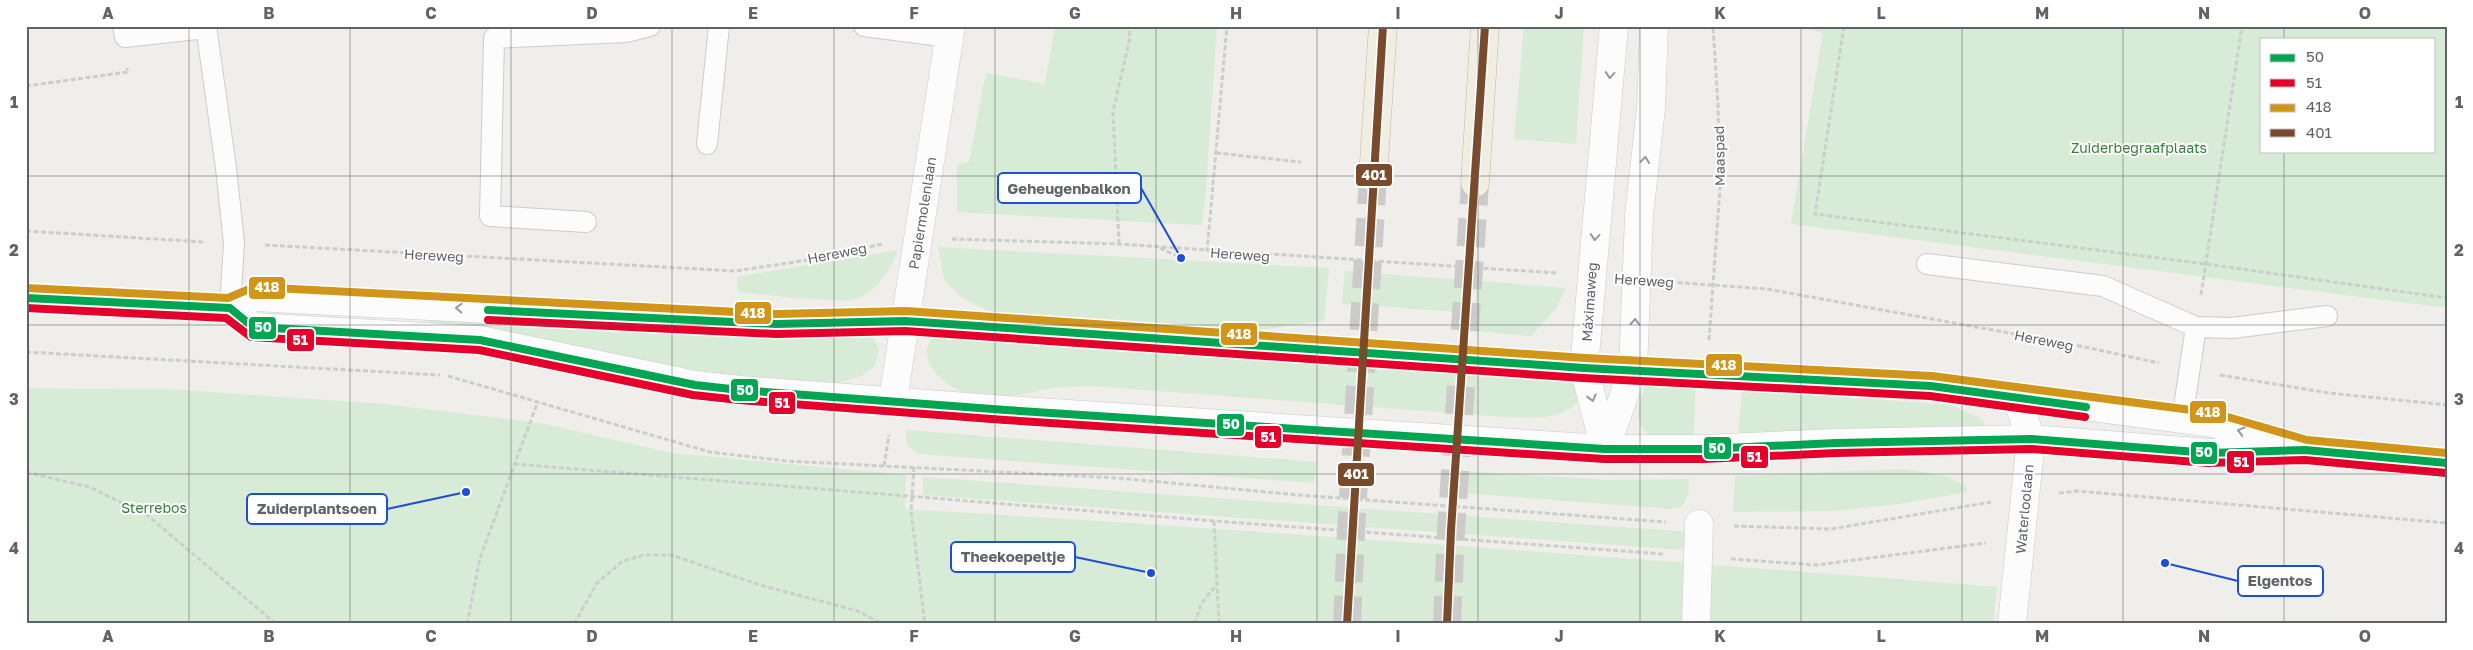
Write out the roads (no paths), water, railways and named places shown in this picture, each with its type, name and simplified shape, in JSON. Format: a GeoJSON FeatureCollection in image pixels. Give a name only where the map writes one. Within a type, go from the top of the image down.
{"type":"FeatureCollection","features":[{"type":"Feature","properties":{"kind":"highway"},"geometry":{"type":"LineString","coordinates":[[1373,177],[1383,26]]}},
{"type":"Feature","properties":{"kind":"highway"},"geometry":{"type":"LineString","coordinates":[[1474,183],[1485,26]]}},
{"type":"Feature","properties":{"kind":"main road","name":"Máximaweg"},"geometry":{"type":"LineString","coordinates":[[1605,449],[1584,368],[1614,26]]}},
{"type":"Feature","properties":{"kind":"main road"},"geometry":{"type":"LineString","coordinates":[[1605,449],[1633,370],[1639,216],[1651,108],[1654,26]]}},
{"type":"Feature","properties":{"kind":"main road","name":"Papiermolenlaan"},"geometry":{"type":"LineString","coordinates":[[893,400],[950,32]]}},
{"type":"Feature","properties":{"kind":"main road"},"geometry":{"type":"LineString","coordinates":[[26,298],[230,308],[253,296],[776,324],[905,321],[1584,368],[1930,386],[2214,423],[2305,450]]}},
{"type":"Feature","properties":{"kind":"main road"},"geometry":{"type":"LineString","coordinates":[[230,308],[253,327],[480,340],[695,385],[782,394],[893,400],[1006,410],[1605,449],[1704,449],[1855,442],[2031,439],[2209,453],[2305,450],[2447,462]]}},
{"type":"Feature","properties":{"kind":"main road","name":"Waterloolaan"},"geometry":{"type":"LineString","coordinates":[[2012,624],[2031,439],[2016,396]]}},
{"type":"Feature","properties":{"kind":"main road"},"geometry":{"type":"LineString","coordinates":[[1696,624],[1699,524]]}},
{"type":"Feature","properties":{"kind":"lane"},"geometry":{"type":"LineString","coordinates":[[123,26],[125,37],[206,27],[226,168],[234,243],[230,308]]}},
{"type":"Feature","properties":{"kind":"lane"},"geometry":{"type":"LineString","coordinates":[[586,222],[490,216],[494,38],[626,32],[650,26]]}},
{"type":"Feature","properties":{"kind":"lane"},"geometry":{"type":"LineString","coordinates":[[707,144],[719,26]]}},
{"type":"Feature","properties":{"kind":"lane"},"geometry":{"type":"LineString","coordinates":[[864,26],[950,32]]}},
{"type":"Feature","properties":{"kind":"lane"},"geometry":{"type":"LineString","coordinates":[[1927,264],[2103,286],[2196,327],[2232,328],[2327,316]]}},
{"type":"Feature","properties":{"kind":"lane"},"geometry":{"type":"LineString","coordinates":[[2182,420],[2196,327]]}},
{"type":"Feature","properties":{"kind":"tunnel"},"geometry":{"type":"LineString","coordinates":[[1347,624],[1373,177]]}},
{"type":"Feature","properties":{"kind":"tunnel"},"geometry":{"type":"LineString","coordinates":[[1447,624],[1451,530],[1475,183]]}},
{"type":"Feature","properties":{"kind":"place","name":"Geheugenbalkon"},"geometry":{"type":"Point","coordinates":[1181,258]}},
{"type":"Feature","properties":{"kind":"place","name":"Zuiderplantsoen"},"geometry":{"type":"Point","coordinates":[466,492]}},
{"type":"Feature","properties":{"kind":"place","name":"Elgentos"},"geometry":{"type":"Point","coordinates":[2165,563]}},
{"type":"Feature","properties":{"kind":"place","name":"Theekoepeltje"},"geometry":{"type":"Point","coordinates":[1151,573]}},
{"type":"Feature","properties":{"kind":"park label","name":"Zuiderbegraafplaats"},"geometry":{"type":"Point","coordinates":[2139,147]}},
{"type":"Feature","properties":{"kind":"park label","name":"Sterrebos"},"geometry":{"type":"Point","coordinates":[154,507]}}]}
